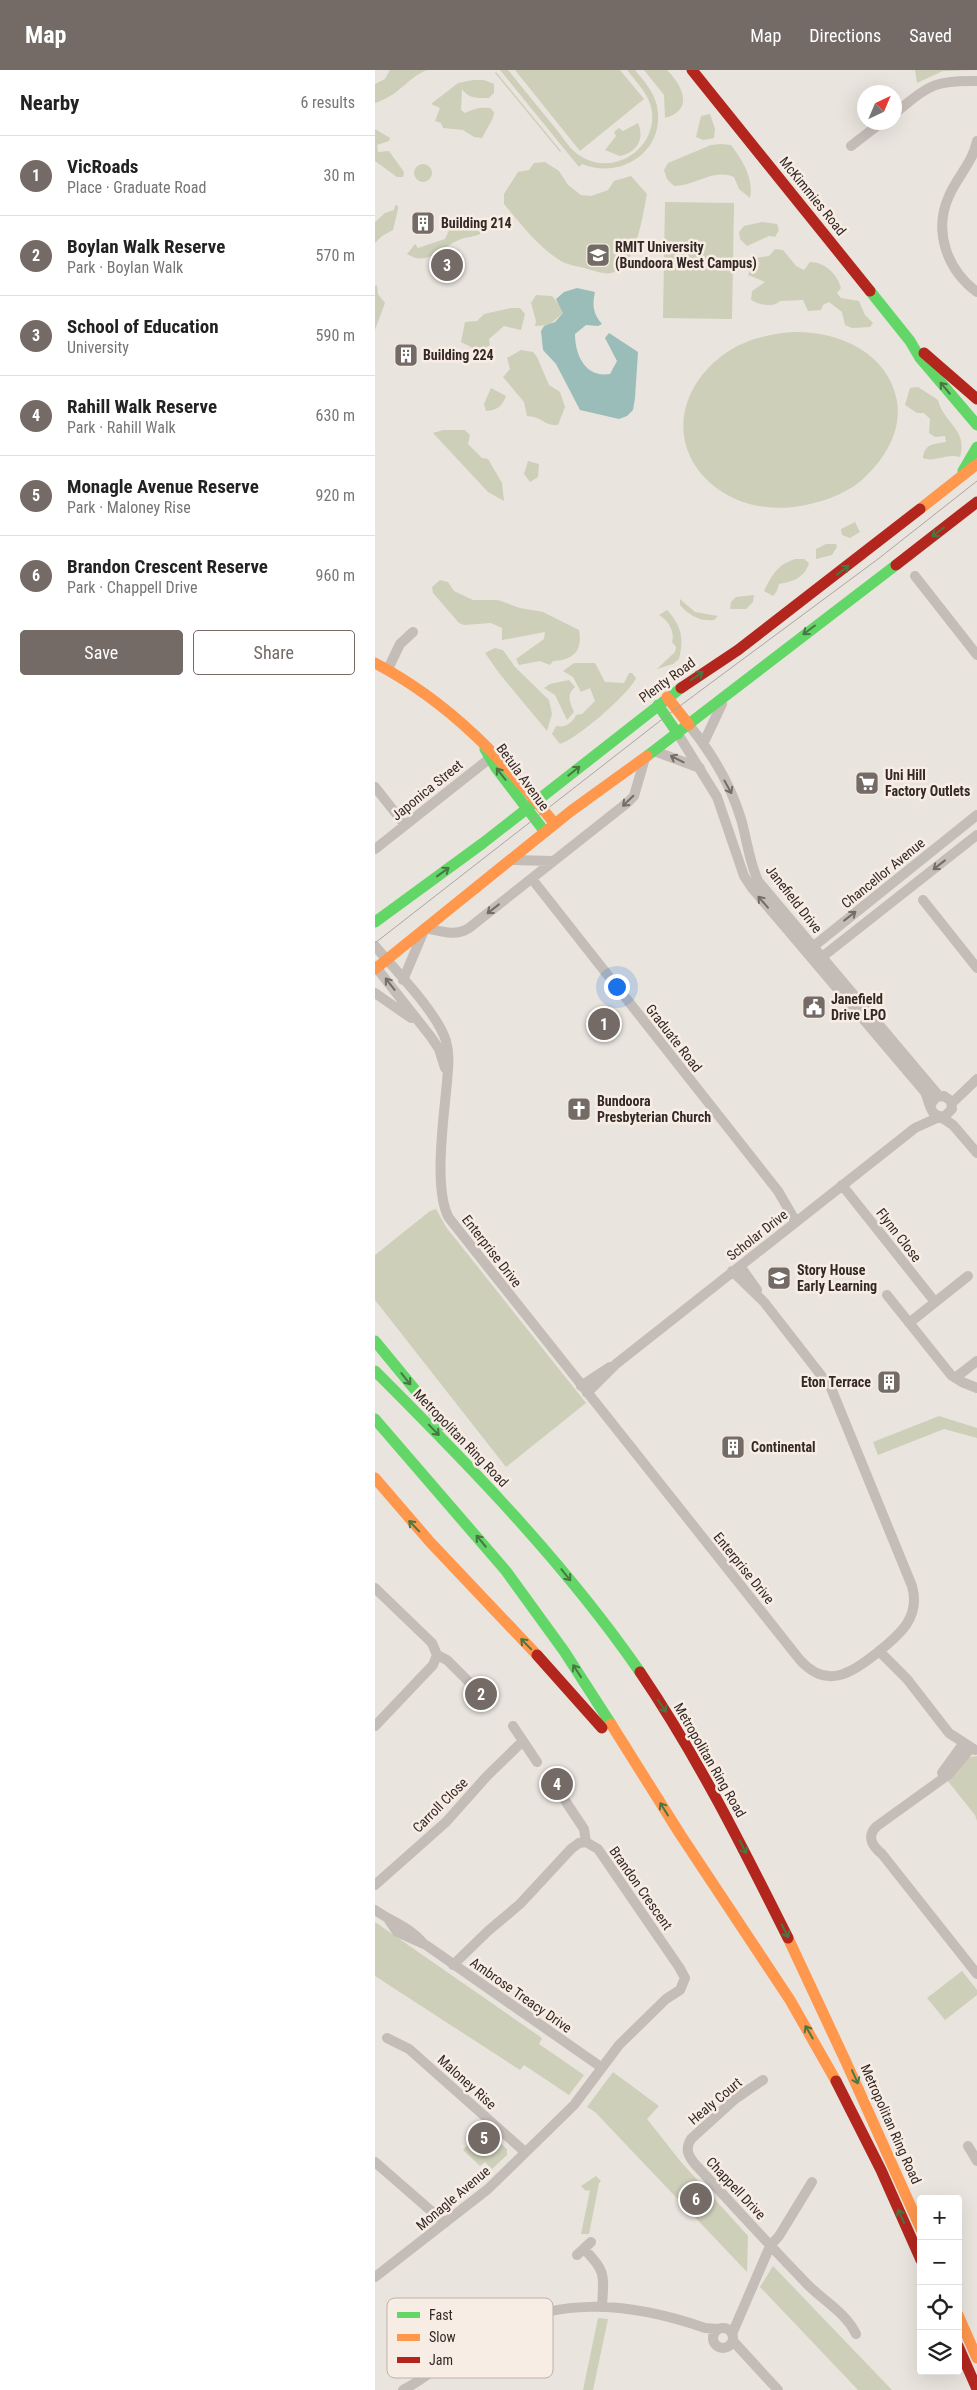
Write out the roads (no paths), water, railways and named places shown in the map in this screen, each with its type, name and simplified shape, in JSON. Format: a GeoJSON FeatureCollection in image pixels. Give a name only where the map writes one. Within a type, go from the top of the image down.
{"type":"FeatureCollection","features":[{"type":"Feature","properties":{"kind":"main road","name":"McKimmies Road"},"geometry":{"type":"LineString","coordinates":[[692,70],[910,341],[920,358],[977,425]]}},
{"type":"Feature","properties":{"kind":"main road","name":"McKimmies Road"},"geometry":{"type":"LineString","coordinates":[[910,341],[975,396]]}},
{"type":"Feature","properties":{"kind":"main road"},"geometry":{"type":"LineString","coordinates":[[957,480],[977,447]]}},
{"type":"Feature","properties":{"kind":"main road","name":"Plenty Road"},"geometry":{"type":"LineString","coordinates":[[375,922],[532,805],[667,697],[738,650],[791,611],[977,464]]}},
{"type":"Feature","properties":{"kind":"main road"},"geometry":{"type":"LineString","coordinates":[[375,968],[513,860],[555,824],[678,734],[977,502]]}},
{"type":"Feature","properties":{"kind":"main road","name":"Betula Avenue"},"geometry":{"type":"LineString","coordinates":[[375,663],[436,699],[478,738],[532,805],[545,832]]}},
{"type":"Feature","properties":{"kind":"main road","name":"Janefield Drive"},"geometry":{"type":"LineString","coordinates":[[667,697],[689,725]]}},
{"type":"Feature","properties":{"kind":"main road","name":"Janefield Drive"},"geometry":{"type":"LineString","coordinates":[[658,705],[678,734]]}},
{"type":"Feature","properties":{"kind":"main road","name":"Betula Avenue"},"geometry":{"type":"LineString","coordinates":[[532,805],[555,824]]}},
{"type":"Feature","properties":{"kind":"main road"},"geometry":{"type":"LineString","coordinates":[[375,1341],[437,1417],[515,1505],[535,1538]]}},
{"type":"Feature","properties":{"kind":"main road","name":"Metropolitan Ring Road"},"geometry":{"type":"LineString","coordinates":[[375,1371],[535,1538],[584,1598],[677,1728],[716,1798],[828,2019],[917,2220]]}},
{"type":"Feature","properties":{"kind":"main road","name":"Metropolitan Ring Road"},"geometry":{"type":"LineString","coordinates":[[375,1419],[431,1481],[514,1581],[551,1632],[761,1954],[809,2033],[872,2154],[917,2251]]}},
{"type":"Feature","properties":{"kind":"main road"},"geometry":{"type":"LineString","coordinates":[[375,1478],[405,1517],[569,1689],[641,1771]]}},
{"type":"Feature","properties":{"kind":"main road"},"geometry":{"type":"LineString","coordinates":[[962,2324],[977,2358]]}},
{"type":"Feature","properties":{"kind":"main road"},"geometry":{"type":"LineString","coordinates":[[962,2355],[977,2389]]}},
{"type":"Feature","properties":{"kind":"street"},"geometry":{"type":"LineString","coordinates":[[902,107],[924,90],[938,83],[955,80],[977,82]]}},
{"type":"Feature","properties":{"kind":"street"},"geometry":{"type":"LineString","coordinates":[[851,146],[872,130]]}},
{"type":"Feature","properties":{"kind":"street"},"geometry":{"type":"LineString","coordinates":[[976,147],[949,196],[942,216],[942,230],[948,256],[955,269],[963,281],[977,292]]}},
{"type":"Feature","properties":{"kind":"street"},"geometry":{"type":"LineString","coordinates":[[915,576],[977,655]]}},
{"type":"Feature","properties":{"kind":"street"},"geometry":{"type":"LineString","coordinates":[[388,669],[400,644],[413,632]]}},
{"type":"Feature","properties":{"kind":"street"},"geometry":{"type":"LineString","coordinates":[[703,744],[726,696]]}},
{"type":"Feature","properties":{"kind":"street","name":"Janefield Drive"},"geometry":{"type":"LineString","coordinates":[[689,725],[703,744],[731,793],[741,818],[751,864],[759,881],[809,949]]}},
{"type":"Feature","properties":{"kind":"street","name":"Janefield Drive"},"geometry":{"type":"LineString","coordinates":[[678,734],[717,797],[744,876],[752,888],[947,1101],[977,1142]]}},
{"type":"Feature","properties":{"kind":"street"},"geometry":{"type":"LineString","coordinates":[[403,980],[425,928],[450,933],[465,931],[634,796],[650,754],[700,768]]}},
{"type":"Feature","properties":{"kind":"street","name":"Japonica Street"},"geometry":{"type":"LineString","coordinates":[[375,849],[493,755]]}},
{"type":"Feature","properties":{"kind":"street"},"geometry":{"type":"LineString","coordinates":[[375,787],[405,825]]}},
{"type":"Feature","properties":{"kind":"street","name":"Chancellor Avenue"},"geometry":{"type":"LineString","coordinates":[[809,949],[977,815]]}},
{"type":"Feature","properties":{"kind":"street"},"geometry":{"type":"LineString","coordinates":[[729,833],[737,828],[741,818]]}},
{"type":"Feature","properties":{"kind":"street","name":"Chancellor Avenue"},"geometry":{"type":"LineString","coordinates":[[819,960],[977,835]]}},
{"type":"Feature","properties":{"kind":"street"},"geometry":{"type":"LineString","coordinates":[[513,860],[553,861]]}},
{"type":"Feature","properties":{"kind":"street","name":"Graduate Road"},"geometry":{"type":"LineString","coordinates":[[531,879],[800,1219]]}},
{"type":"Feature","properties":{"kind":"street"},"geometry":{"type":"LineString","coordinates":[[923,900],[977,968]]}},
{"type":"Feature","properties":{"kind":"street","name":"Enterprise Drive"},"geometry":{"type":"LineString","coordinates":[[375,946],[436,1022],[445,1038],[449,1052],[440,1185],[445,1212],[806,1666],[823,1675],[843,1675],[859,1667],[902,1631],[912,1614],[914,1593],[831,1388],[736,1268]]}},
{"type":"Feature","properties":{"kind":"street","name":"Janefield Drive"},"geometry":{"type":"LineString","coordinates":[[819,960],[925,1092],[932,1112],[940,1117]]}},
{"type":"Feature","properties":{"kind":"street","name":"Enterprise Drive"},"geometry":{"type":"LineString","coordinates":[[375,968],[439,1049],[447,1076]]}},
{"type":"Feature","properties":{"kind":"street"},"geometry":{"type":"LineString","coordinates":[[375,993],[424,1028]]}},
{"type":"Feature","properties":{"kind":"street"},"geometry":{"type":"LineString","coordinates":[[947,1101],[974,1081]]}},
{"type":"Feature","properties":{"kind":"street","name":"Scholar Drive"},"geometry":{"type":"LineString","coordinates":[[584,1389],[915,1128],[940,1117],[947,1116],[947,1101],[931,1105],[915,1128]]}},
{"type":"Feature","properties":{"kind":"street"},"geometry":{"type":"LineString","coordinates":[[940,1117],[953,1125],[977,1152]]}},
{"type":"Feature","properties":{"kind":"street","name":"Flynn Close"},"geometry":{"type":"LineString","coordinates":[[842,1186],[935,1302]]}},
{"type":"Feature","properties":{"kind":"street"},"geometry":{"type":"LineString","coordinates":[[909,1323],[968,1276]]}},
{"type":"Feature","properties":{"kind":"street"},"geometry":{"type":"LineString","coordinates":[[887,1295],[955,1378],[977,1388]]}},
{"type":"Feature","properties":{"kind":"street"},"geometry":{"type":"LineString","coordinates":[[955,1378],[977,1361]]}},
{"type":"Feature","properties":{"kind":"street"},"geometry":{"type":"LineString","coordinates":[[375,1588],[432,1644],[437,1655],[447,1660],[469,1682]]}},
{"type":"Feature","properties":{"kind":"street"},"geometry":{"type":"LineString","coordinates":[[882,1648],[944,1726],[970,1748],[933,1784],[885,1821],[877,1838],[882,1854],[977,1974]]}},
{"type":"Feature","properties":{"kind":"street"},"geometry":{"type":"LineString","coordinates":[[375,1726],[433,1665],[437,1655]]}},
{"type":"Feature","properties":{"kind":"street"},"geometry":{"type":"LineString","coordinates":[[513,1726],[537,1762]]}},
{"type":"Feature","properties":{"kind":"street","name":"Carroll Close"},"geometry":{"type":"LineString","coordinates":[[375,1886],[445,1822],[487,1776],[523,1741]]}},
{"type":"Feature","properties":{"kind":"street"},"geometry":{"type":"LineString","coordinates":[[453,1964],[520,1904],[576,1844],[586,1842],[584,1829],[564,1799]]}},
{"type":"Feature","properties":{"kind":"street","name":"Brandon Crescent"},"geometry":{"type":"LineString","coordinates":[[586,1842],[593,1844],[599,1851],[685,1978],[681,1990],[662,2003],[623,2041],[601,2067]]}},
{"type":"Feature","properties":{"kind":"street","name":"Ambrose Treacy Drive"},"geometry":{"type":"LineString","coordinates":[[375,1910],[389,1920],[411,1930],[426,1946],[601,2067]]}},
{"type":"Feature","properties":{"kind":"street","name":"Maloney Rise"},"geometry":{"type":"LineString","coordinates":[[387,2038],[409,2049],[525,2152]]}},
{"type":"Feature","properties":{"kind":"street","name":"Monagle Avenue"},"geometry":{"type":"LineString","coordinates":[[375,2277],[477,2198],[574,2105],[601,2067]]}},
{"type":"Feature","properties":{"kind":"street","name":"Healy Court"},"geometry":{"type":"LineString","coordinates":[[687,2146],[691,2139],[735,2099],[763,2080]]}},
{"type":"Feature","properties":{"kind":"street","name":"Chappell Drive"},"geometry":{"type":"LineString","coordinates":[[687,2146],[688,2153],[694,2164],[770,2246],[845,2318],[856,2334]]}},
{"type":"Feature","properties":{"kind":"street"},"geometry":{"type":"LineString","coordinates":[[968,2146],[977,2160]]}},
{"type":"Feature","properties":{"kind":"street"},"geometry":{"type":"LineString","coordinates":[[375,2162],[445,2223]]}},
{"type":"Feature","properties":{"kind":"street"},"geometry":{"type":"LineString","coordinates":[[724,2348],[729,2346],[770,2246],[783,2230],[812,2182]]}},
{"type":"Feature","properties":{"kind":"street"},"geometry":{"type":"LineString","coordinates":[[584,2249],[597,2262],[602,2271],[602,2306]]}},
{"type":"Feature","properties":{"kind":"street"},"geometry":{"type":"LineString","coordinates":[[757,2280],[778,2254]]}},
{"type":"Feature","properties":{"kind":"street"},"geometry":{"type":"LineString","coordinates":[[745,2304],[713,2333],[713,2340],[716,2346],[724,2348],[747,2364],[772,2390]]}},
{"type":"Feature","properties":{"kind":"street"},"geometry":{"type":"LineString","coordinates":[[553,2311],[602,2306],[647,2311],[705,2328],[720,2328],[732,2337],[778,2390]]}},
{"type":"Feature","properties":{"kind":"street"},"geometry":{"type":"LineString","coordinates":[[679,2321],[713,2340]]}},
{"type":"Feature","properties":{"kind":"street"},"geometry":{"type":"LineString","coordinates":[[403,2390],[424,2378]]}},
{"type":"Feature","properties":{"kind":"water"},"geometry":{"type":"Polygon","coordinates":[[[577,288],[595,292],[594,309],[602,324],[598,326],[586,325],[575,334],[577,350],[583,364],[594,373],[610,374],[617,361],[605,338],[609,333],[638,352],[633,410],[627,416],[619,419],[580,410],[556,364],[543,350],[541,331],[544,326],[555,322],[563,313],[556,299],[564,292],[577,288]]]}},
{"type":"Feature","properties":{"kind":"tram line"},"geometry":{"type":"LineString","coordinates":[[375,943],[665,717],[878,559],[977,481]]}},
{"type":"Feature","properties":{"kind":"place","name":"Building 214"},"geometry":{"type":"Point","coordinates":[423,223]}},
{"type":"Feature","properties":{"kind":"place","name":"RMIT University (Bundoora West Campus)"},"geometry":{"type":"Point","coordinates":[598,255]}},
{"type":"Feature","properties":{"kind":"place","name":"School of Education"},"geometry":{"type":"Point","coordinates":[447,265]}},
{"type":"Feature","properties":{"kind":"place","name":"Building 224"},"geometry":{"type":"Point","coordinates":[406,355]}},
{"type":"Feature","properties":{"kind":"place","name":"Uni Hill Factory Outlets"},"geometry":{"type":"Point","coordinates":[867,783]}},
{"type":"Feature","properties":{"kind":"place","name":"Janefield Drive LPO"},"geometry":{"type":"Point","coordinates":[814,1007]}},
{"type":"Feature","properties":{"kind":"place","name":"VicRoads"},"geometry":{"type":"Point","coordinates":[604,1024]}},
{"type":"Feature","properties":{"kind":"place","name":"Bundoora Presbyterian Church"},"geometry":{"type":"Point","coordinates":[579,1109]}},
{"type":"Feature","properties":{"kind":"place","name":"Story House Early Learning"},"geometry":{"type":"Point","coordinates":[779,1278]}},
{"type":"Feature","properties":{"kind":"place","name":"Eton Terrace"},"geometry":{"type":"Point","coordinates":[889,1382]}},
{"type":"Feature","properties":{"kind":"place","name":"Continental"},"geometry":{"type":"Point","coordinates":[733,1447]}},
{"type":"Feature","properties":{"kind":"place","name":"Boylan Walk Reserve"},"geometry":{"type":"Point","coordinates":[481,1694]}},
{"type":"Feature","properties":{"kind":"place","name":"Rahill Walk Reserve"},"geometry":{"type":"Point","coordinates":[557,1784]}},
{"type":"Feature","properties":{"kind":"place","name":"Monagle Avenue Reserve"},"geometry":{"type":"Point","coordinates":[484,2138]}},
{"type":"Feature","properties":{"kind":"place","name":"Brandon Crescent Reserve"},"geometry":{"type":"Point","coordinates":[696,2199]}}]}
